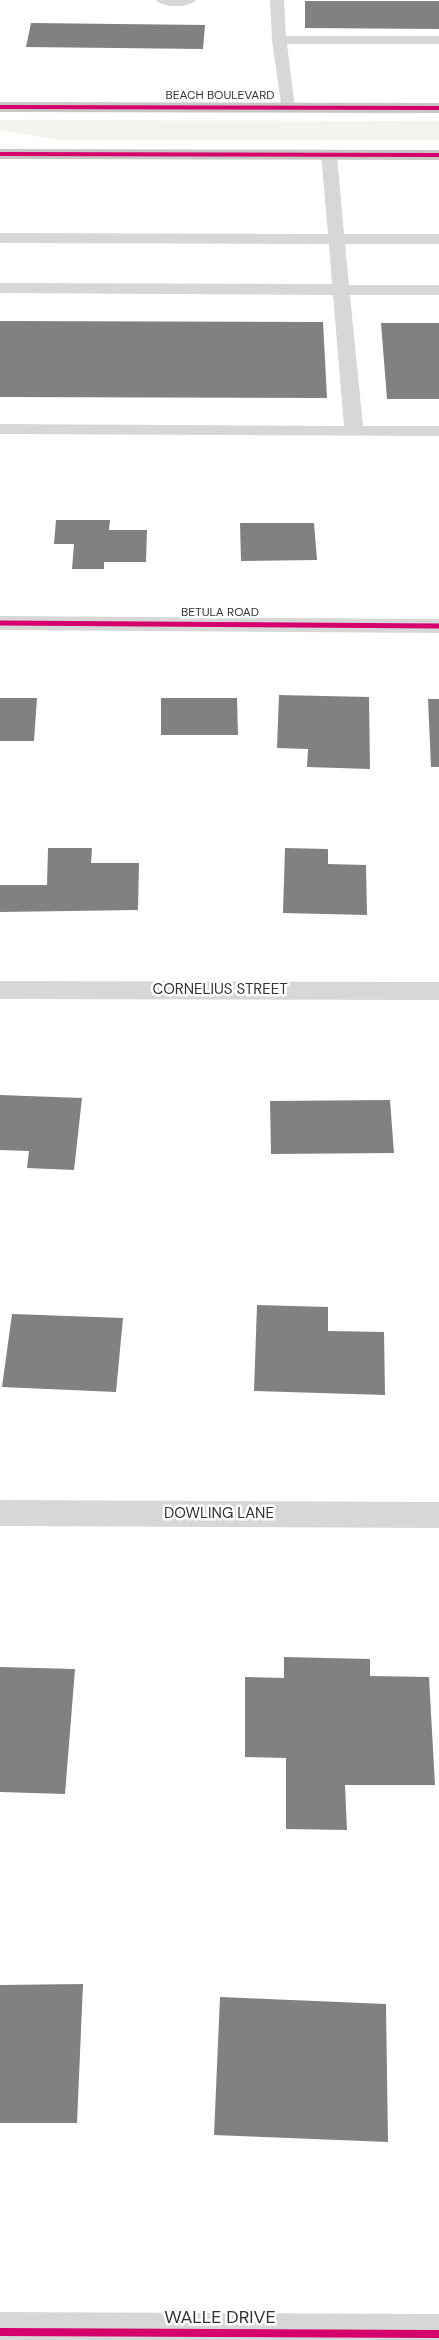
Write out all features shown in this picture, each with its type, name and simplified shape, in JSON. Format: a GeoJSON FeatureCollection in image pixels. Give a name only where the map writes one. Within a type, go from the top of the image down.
{"type":"FeatureCollection","features":[{"type":"Feature","properties":{"kind":"highway","name":"BEACH BOULEVARD"},"geometry":{"type":"LineString","coordinates":[[0,107],[439,108]]}},
{"type":"Feature","properties":{"kind":"highway"},"geometry":{"type":"LineString","coordinates":[[0,144],[36,154]]}},
{"type":"Feature","properties":{"kind":"highway"},"geometry":{"type":"LineString","coordinates":[[0,154],[439,155]]}},
{"type":"Feature","properties":{"kind":"street"},"geometry":{"type":"LineString","coordinates":[[164,0],[188,0]]}},
{"type":"Feature","properties":{"kind":"street","name":"BETULA ROAD"},"geometry":{"type":"LineString","coordinates":[[0,623],[439,626]]}},
{"type":"Feature","properties":{"kind":"street","name":"CORNELIUS STREET"},"geometry":{"type":"LineString","coordinates":[[0,990],[439,991]]}},
{"type":"Feature","properties":{"kind":"street","name":"DOWLING LANE"},"geometry":{"type":"LineString","coordinates":[[0,1513],[439,1515]]}},
{"type":"Feature","properties":{"kind":"street","name":"WALLE DRIVE"},"geometry":{"type":"LineString","coordinates":[[0,2332],[439,2334]]}},
{"type":"Feature","properties":{"kind":"lane"},"geometry":{"type":"LineString","coordinates":[[277,0],[279,40],[287,108]]}},
{"type":"Feature","properties":{"kind":"lane"},"geometry":{"type":"LineString","coordinates":[[279,40],[439,40]]}},
{"type":"Feature","properties":{"kind":"lane"},"geometry":{"type":"LineString","coordinates":[[329,155],[338,237],[354,431]]}},
{"type":"Feature","properties":{"kind":"lane"},"geometry":{"type":"LineString","coordinates":[[0,238],[439,238]]}},
{"type":"Feature","properties":{"kind":"lane"},"geometry":{"type":"LineString","coordinates":[[0,288],[439,290]]}},
{"type":"Feature","properties":{"kind":"lane"},"geometry":{"type":"LineString","coordinates":[[0,429],[439,431]]}},
{"type":"Feature","properties":{"kind":"shaded area"},"geometry":{"type":"Polygon","coordinates":[[[0,120],[439,121],[439,140],[58,140],[0,130],[0,120]]]}},
{"type":"Feature","properties":{"kind":"building"},"geometry":{"type":"Polygon","coordinates":[[[305,1],[439,1],[439,29],[305,28],[305,1]]]}},
{"type":"Feature","properties":{"kind":"building"},"geometry":{"type":"Polygon","coordinates":[[[31,23],[205,25],[203,49],[26,47],[31,23]]]}},
{"type":"Feature","properties":{"kind":"building"},"geometry":{"type":"Polygon","coordinates":[[[0,321],[323,322],[327,398],[0,397],[0,321]]]}},
{"type":"Feature","properties":{"kind":"building"},"geometry":{"type":"Polygon","coordinates":[[[381,323],[439,323],[439,399],[387,399],[381,323]]]}},
{"type":"Feature","properties":{"kind":"building"},"geometry":{"type":"Polygon","coordinates":[[[56,520],[110,520],[109,530],[147,530],[146,562],[104,562],[104,569],[72,569],[74,544],[54,544],[56,520]]]}},
{"type":"Feature","properties":{"kind":"building"},"geometry":{"type":"Polygon","coordinates":[[[240,523],[314,523],[317,560],[241,561],[240,523]]]}},
{"type":"Feature","properties":{"kind":"building"},"geometry":{"type":"Polygon","coordinates":[[[279,695],[369,697],[370,769],[307,767],[308,749],[277,748],[279,695]]]}},
{"type":"Feature","properties":{"kind":"building"},"geometry":{"type":"Polygon","coordinates":[[[0,698],[37,698],[34,741],[0,741],[0,698]]]}},
{"type":"Feature","properties":{"kind":"building"},"geometry":{"type":"Polygon","coordinates":[[[161,698],[237,698],[238,735],[161,735],[161,698]]]}},
{"type":"Feature","properties":{"kind":"building"},"geometry":{"type":"Polygon","coordinates":[[[428,699],[439,699],[439,767],[431,767],[428,699]]]}},
{"type":"Feature","properties":{"kind":"building"},"geometry":{"type":"Polygon","coordinates":[[[48,848],[92,848],[91,863],[139,863],[138,910],[0,912],[0,885],[47,885],[48,848]]]}},
{"type":"Feature","properties":{"kind":"building"},"geometry":{"type":"Polygon","coordinates":[[[285,848],[328,849],[328,864],[366,865],[367,915],[283,913],[285,848]]]}},
{"type":"Feature","properties":{"kind":"building"},"geometry":{"type":"Polygon","coordinates":[[[0,1095],[82,1098],[74,1170],[27,1168],[29,1151],[0,1150],[0,1095]]]}},
{"type":"Feature","properties":{"kind":"building"},"geometry":{"type":"Polygon","coordinates":[[[390,1100],[394,1153],[271,1154],[270,1101],[390,1100]]]}},
{"type":"Feature","properties":{"kind":"building"},"geometry":{"type":"Polygon","coordinates":[[[257,1305],[328,1307],[328,1331],[384,1332],[385,1395],[254,1391],[257,1305]]]}},
{"type":"Feature","properties":{"kind":"building"},"geometry":{"type":"Polygon","coordinates":[[[12,1314],[123,1318],[116,1392],[2,1387],[12,1314]]]}},
{"type":"Feature","properties":{"kind":"building"},"geometry":{"type":"Polygon","coordinates":[[[284,1657],[370,1659],[370,1676],[429,1677],[435,1785],[345,1785],[347,1830],[286,1829],[286,1758],[245,1757],[245,1677],[284,1678],[284,1657]]]}},
{"type":"Feature","properties":{"kind":"building"},"geometry":{"type":"Polygon","coordinates":[[[0,1667],[75,1669],[65,1794],[0,1792],[0,1667]]]}},
{"type":"Feature","properties":{"kind":"building"},"geometry":{"type":"Polygon","coordinates":[[[83,1984],[77,2123],[0,2123],[0,1985],[83,1984]]]}},
{"type":"Feature","properties":{"kind":"building"},"geometry":{"type":"Polygon","coordinates":[[[220,1997],[386,2004],[388,2142],[214,2135],[220,1997]]]}},
{"type":"Feature","properties":{"kind":"cycle path"},"geometry":{"type":"LineString","coordinates":[[0,107],[439,108]]}},
{"type":"Feature","properties":{"kind":"cycle path"},"geometry":{"type":"LineString","coordinates":[[0,154],[439,155]]}},
{"type":"Feature","properties":{"kind":"cycle path"},"geometry":{"type":"LineString","coordinates":[[0,623],[439,626]]}},
{"type":"Feature","properties":{"kind":"cycle path"},"geometry":{"type":"LineString","coordinates":[[0,2332],[439,2334]]}}]}
